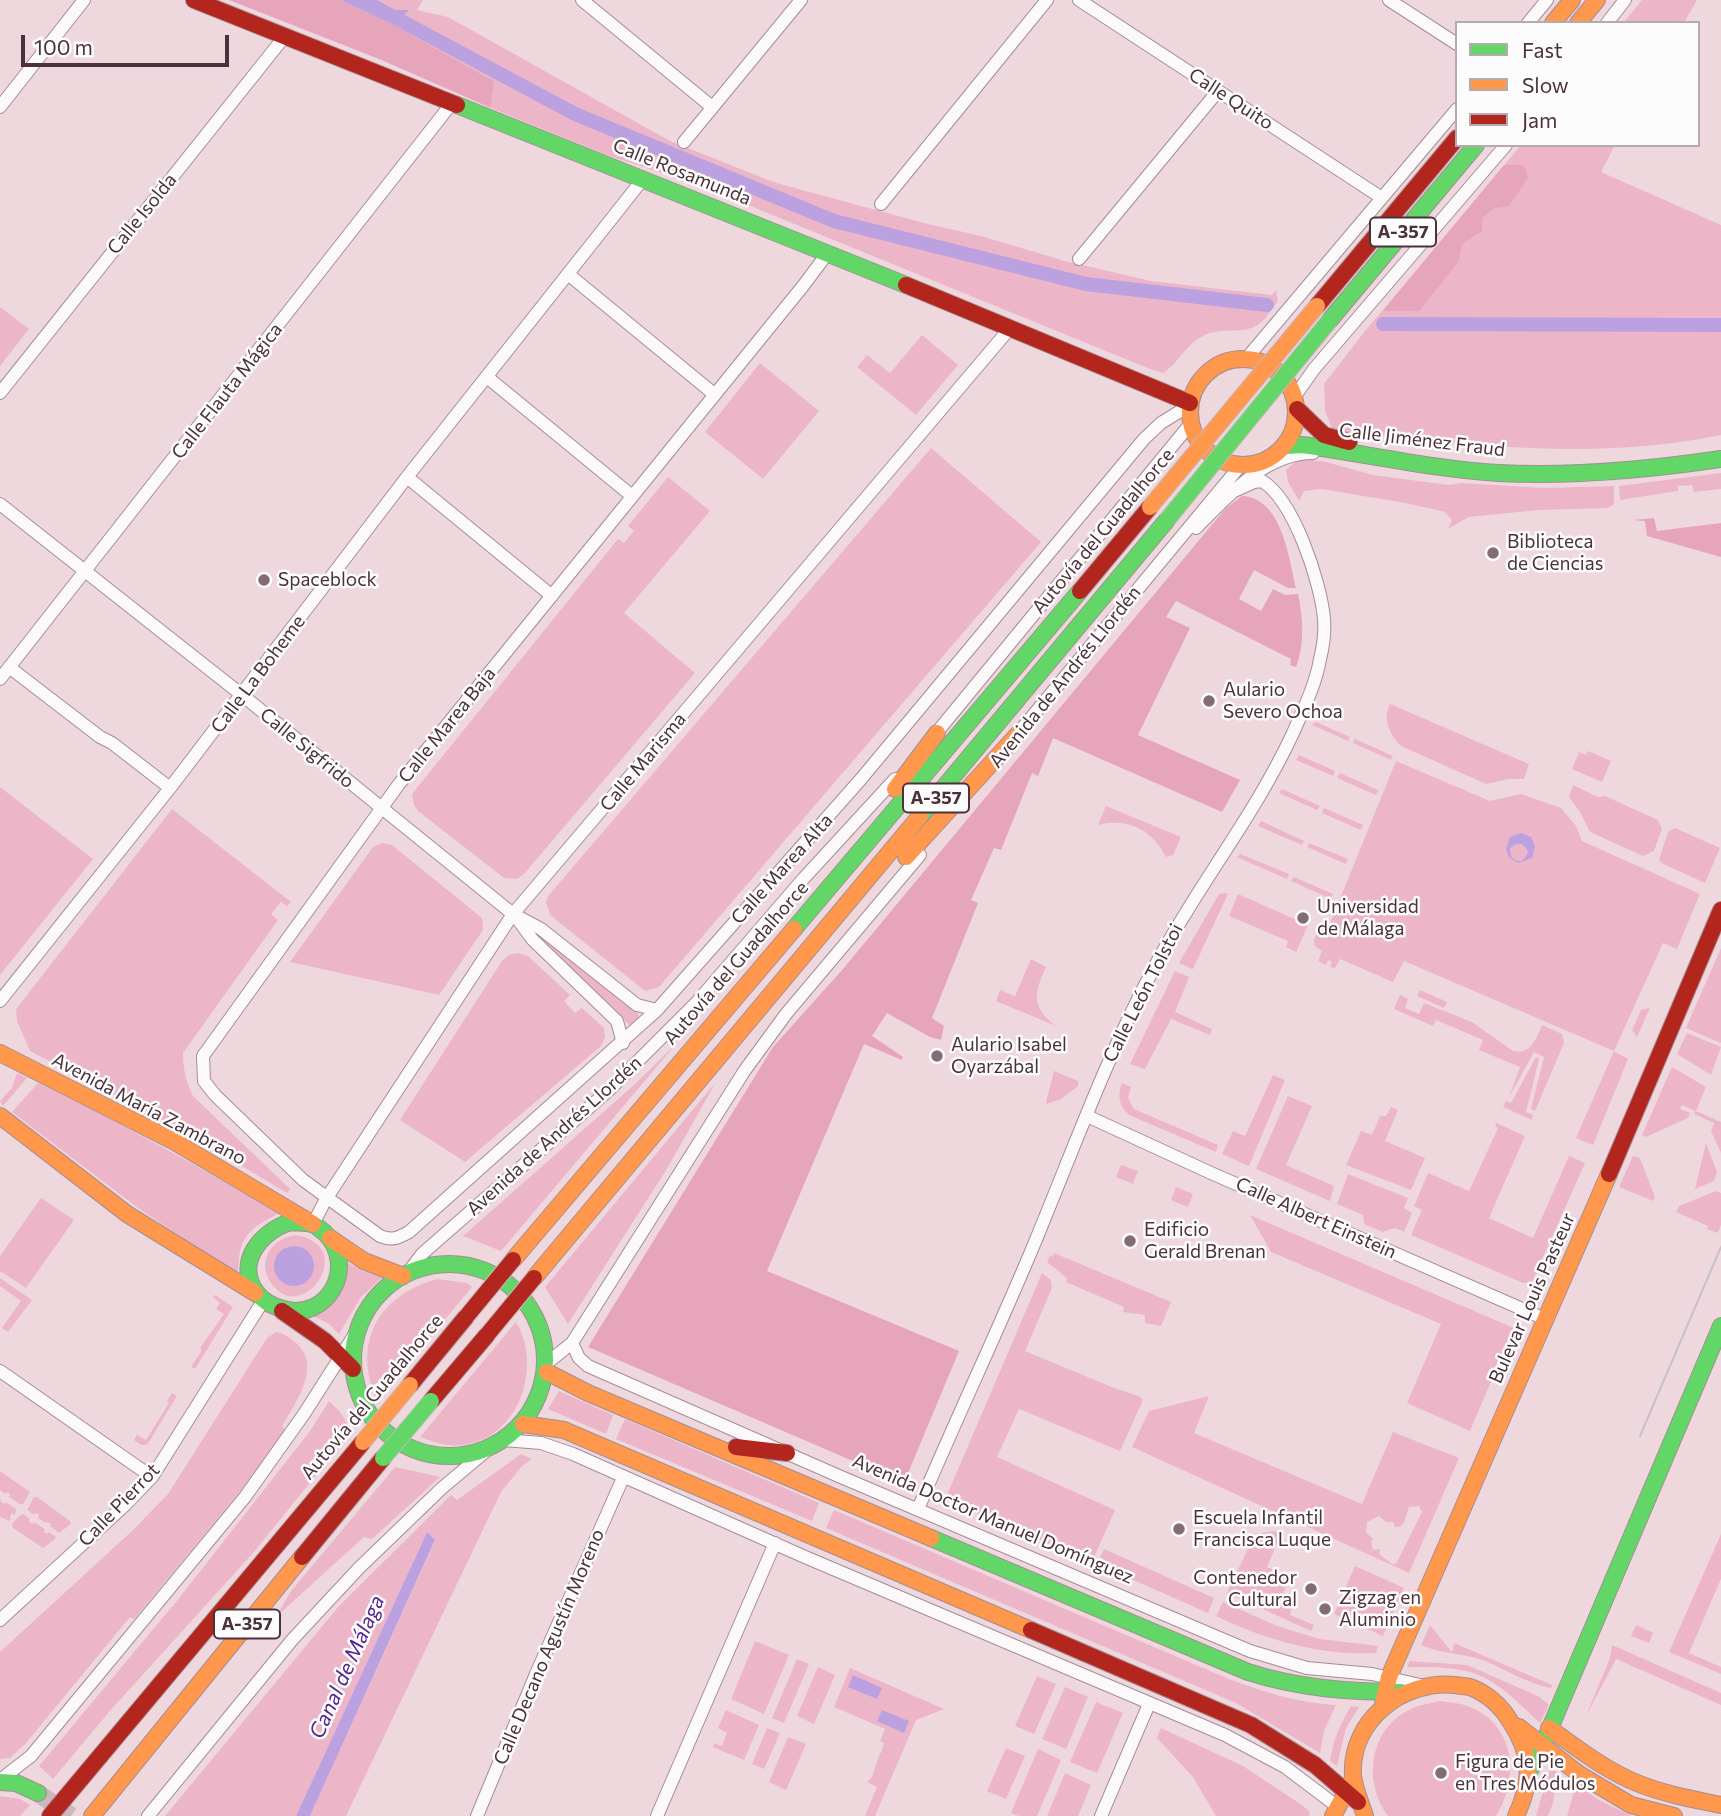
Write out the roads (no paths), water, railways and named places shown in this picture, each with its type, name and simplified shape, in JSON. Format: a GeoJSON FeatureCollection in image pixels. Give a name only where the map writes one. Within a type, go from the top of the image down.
{"type":"FeatureCollection","features":[{"type":"Feature","properties":{"kind":"main road","name":"Calle Rosamunda"},"geometry":{"type":"LineString","coordinates":[[194,0],[1011,327],[1190,404]]}},
{"type":"Feature","properties":{"kind":"main road"},"geometry":{"type":"LineString","coordinates":[[1555,21],[1572,0]]}},
{"type":"Feature","properties":{"kind":"main road"},"geometry":{"type":"LineString","coordinates":[[1580,21],[1597,0]]}},
{"type":"Feature","properties":{"kind":"main road","name":"Autovía del Guadalhorce"},"geometry":{"type":"LineString","coordinates":[[50,1816],[732,999],[979,713],[1455,140]]}},
{"type":"Feature","properties":{"kind":"main road","name":"A-357"},"geometry":{"type":"LineString","coordinates":[[92,1816],[430,1401],[1167,520],[1474,147]]}},
{"type":"Feature","properties":{"kind":"main road"},"geometry":{"type":"LineString","coordinates":[[1246,359],[1265,363],[1276,369],[1284,377],[1296,403],[1295,427],[1284,446],[1269,459],[1240,466],[1218,459],[1205,450],[1192,422],[1190,404],[1202,377],[1222,363],[1246,359]]}},
{"type":"Feature","properties":{"kind":"main road","name":"Calle Rosamunda"},"geometry":{"type":"LineString","coordinates":[[1152,387],[1178,386],[1202,377]]}},
{"type":"Feature","properties":{"kind":"main road","name":"Calle Jiménez Fraud"},"geometry":{"type":"LineString","coordinates":[[1296,403],[1317,430],[1331,438],[1469,461],[1591,464],[1721,448]]}},
{"type":"Feature","properties":{"kind":"main road","name":"Calle Jiménez Fraud"},"geometry":{"type":"LineString","coordinates":[[1284,446],[1301,445],[1466,471],[1554,474],[1664,468],[1721,459]]}},
{"type":"Feature","properties":{"kind":"main road"},"geometry":{"type":"LineString","coordinates":[[732,999],[764,952],[937,733]]}},
{"type":"Feature","properties":{"kind":"main road"},"geometry":{"type":"LineString","coordinates":[[704,1074],[847,923],[1017,734]]}},
{"type":"Feature","properties":{"kind":"main road","name":"Bulevar Louis Pasteur"},"geometry":{"type":"LineString","coordinates":[[1356,1797],[1354,1759],[1359,1738],[1389,1691],[1721,910]]}},
{"type":"Feature","properties":{"kind":"main road","name":"Avenida María Zambrano"},"geometry":{"type":"LineString","coordinates":[[0,1054],[175,1142],[313,1224]]}},
{"type":"Feature","properties":{"kind":"main road"},"geometry":{"type":"LineString","coordinates":[[0,1116],[127,1214],[282,1310],[325,1341],[347,1363],[373,1419],[404,1441],[435,1454],[453,1455],[497,1444],[523,1424],[540,1397],[547,1368],[540,1325],[516,1292],[482,1272],[448,1267],[422,1269],[405,1275],[373,1300],[355,1334],[347,1363]]}},
{"type":"Feature","properties":{"kind":"main road"},"geometry":{"type":"LineString","coordinates":[[259,1297],[250,1262],[254,1247],[263,1235],[275,1226],[289,1222],[313,1224],[364,1261],[405,1275]]}},
{"type":"Feature","properties":{"kind":"main road"},"geometry":{"type":"LineString","coordinates":[[282,1310],[299,1312],[316,1307],[330,1295],[338,1279],[339,1261],[334,1244],[327,1236]]}},
{"type":"Feature","properties":{"kind":"main road"},"geometry":{"type":"LineString","coordinates":[[1528,1774],[1542,1747],[1721,1326]]}},
{"type":"Feature","properties":{"kind":"main road","name":"Avenida Doctor Manuel Domínguez"},"geometry":{"type":"LineString","coordinates":[[547,1368],[576,1387],[1248,1672],[1275,1682],[1308,1689],[1345,1693],[1389,1691]]}},
{"type":"Feature","properties":{"kind":"main road"},"geometry":{"type":"LineString","coordinates":[[523,1424],[564,1430],[1234,1717],[1320,1768],[1356,1797],[1335,1811]]}},
{"type":"Feature","properties":{"kind":"main road"},"geometry":{"type":"LineString","coordinates":[[710,1444],[787,1453]]}},
{"type":"Feature","properties":{"kind":"main road"},"geometry":{"type":"LineString","coordinates":[[1389,1691],[1442,1682],[1464,1685],[1485,1694],[1503,1708],[1516,1726],[1526,1749],[1527,1789],[1516,1816]]}},
{"type":"Feature","properties":{"kind":"main road"},"geometry":{"type":"LineString","coordinates":[[1516,1726],[1579,1774],[1631,1805],[1674,1816]]}},
{"type":"Feature","properties":{"kind":"main road"},"geometry":{"type":"LineString","coordinates":[[1549,1728],[1588,1756],[1634,1782],[1648,1788],[1721,1805]]}},
{"type":"Feature","properties":{"kind":"main road"},"geometry":{"type":"LineString","coordinates":[[35,1816],[61,1785],[96,1760]]}},
{"type":"Feature","properties":{"kind":"main road"},"geometry":{"type":"LineString","coordinates":[[0,1781],[16,1783],[38,1793]]}},
{"type":"Feature","properties":{"kind":"street"},"geometry":{"type":"LineString","coordinates":[[0,107],[85,0]]}},
{"type":"Feature","properties":{"kind":"street"},"geometry":{"type":"LineString","coordinates":[[582,0],[712,107]]}},
{"type":"Feature","properties":{"kind":"street"},"geometry":{"type":"LineString","coordinates":[[684,142],[801,0]]}},
{"type":"Feature","properties":{"kind":"street"},"geometry":{"type":"LineString","coordinates":[[881,204],[1047,0]]}},
{"type":"Feature","properties":{"kind":"street","name":"Calle Quito"},"geometry":{"type":"LineString","coordinates":[[1079,0],[1382,198]]}},
{"type":"Feature","properties":{"kind":"street"},"geometry":{"type":"LineString","coordinates":[[1389,0],[1455,43]]}},
{"type":"Feature","properties":{"kind":"street"},"geometry":{"type":"LineString","coordinates":[[1530,21],[1547,0]]}},
{"type":"Feature","properties":{"kind":"street"},"geometry":{"type":"LineString","coordinates":[[1608,21],[1625,0]]}},
{"type":"Feature","properties":{"kind":"street","name":"Calle Isolda"},"geometry":{"type":"LineString","coordinates":[[0,393],[285,36]]}},
{"type":"Feature","properties":{"kind":"street"},"geometry":{"type":"LineString","coordinates":[[1079,259],[1218,91]]}},
{"type":"Feature","properties":{"kind":"street","name":"Calle Flauta Mágica"},"geometry":{"type":"LineString","coordinates":[[0,678],[452,103]]}},
{"type":"Feature","properties":{"kind":"street"},"geometry":{"type":"LineString","coordinates":[[1246,359],[1455,111]]}},
{"type":"Feature","properties":{"kind":"street"},"geometry":{"type":"LineString","coordinates":[[1296,403],[1314,369],[1504,147]]}},
{"type":"Feature","properties":{"kind":"street","name":"Calle La Boheme"},"geometry":{"type":"LineString","coordinates":[[0,1001],[170,788],[407,478],[643,179]]}},
{"type":"Feature","properties":{"kind":"street","name":"Calle Marea Baja"},"geometry":{"type":"LineString","coordinates":[[326,1199],[215,1095],[204,1082],[203,1056],[380,808],[827,254]]}},
{"type":"Feature","properties":{"kind":"street"},"geometry":{"type":"LineString","coordinates":[[568,274],[714,394]]}},
{"type":"Feature","properties":{"kind":"street","name":"Calle Marisma"},"geometry":{"type":"LineString","coordinates":[[313,1224],[326,1199],[513,914],[1011,327]]}},
{"type":"Feature","properties":{"kind":"street"},"geometry":{"type":"LineString","coordinates":[[487,377],[632,496]]}},
{"type":"Feature","properties":{"kind":"street","name":"Calle Marea Alta"},"geometry":{"type":"LineString","coordinates":[[326,1199],[380,1236],[397,1239],[409,1232],[623,1043],[657,1010],[861,779],[1144,439],[1161,423],[1190,404]]}},
{"type":"Feature","properties":{"kind":"street","name":"Avenida de Andrés Llordén"},"geometry":{"type":"LineString","coordinates":[[405,1275],[422,1254],[609,1090],[697,1002],[804,878],[937,733],[1192,422]]}},
{"type":"Feature","properties":{"kind":"street"},"geometry":{"type":"LineString","coordinates":[[1144,581],[1234,491],[1258,473],[1295,455],[1350,452]]}},
{"type":"Feature","properties":{"kind":"street","name":"Avenida de Andrés Llordén"},"geometry":{"type":"LineString","coordinates":[[547,1368],[572,1343],[745,1070],[786,1014],[925,850],[1017,734],[1240,466]]}},
{"type":"Feature","properties":{"kind":"street"},"geometry":{"type":"LineString","coordinates":[[407,478],[552,596]]}},
{"type":"Feature","properties":{"kind":"street","name":"Calle León Tolstoi"},"geometry":{"type":"LineString","coordinates":[[918,1509],[1028,1258],[1109,1057],[1186,910],[1215,869],[1276,769],[1303,711],[1316,675],[1321,657],[1324,620],[1312,566],[1293,519],[1273,488],[1259,481],[1234,491]]}},
{"type":"Feature","properties":{"kind":"street","name":"Calle Sigfrido"},"geometry":{"type":"LineString","coordinates":[[0,504],[513,914],[541,929],[637,1005],[657,1010]]}},
{"type":"Feature","properties":{"kind":"street"},"geometry":{"type":"LineString","coordinates":[[9,667],[170,788]]}},
{"type":"Feature","properties":{"kind":"street","name":"Calle Sigfrido"},"geometry":{"type":"LineString","coordinates":[[513,914],[532,939],[617,1021],[623,1043]]}},
{"type":"Feature","properties":{"kind":"street","name":"Calle Albert Einstein"},"geometry":{"type":"LineString","coordinates":[[1087,1115],[1545,1319]]}},
{"type":"Feature","properties":{"kind":"street","name":"Calle Pierrot"},"geometry":{"type":"LineString","coordinates":[[0,1620],[152,1477],[259,1297]]}},
{"type":"Feature","properties":{"kind":"street","name":"Avenida Doctor Manuel Domínguez"},"geometry":{"type":"LineString","coordinates":[[572,1343],[579,1358],[588,1366],[918,1509],[1259,1654],[1389,1691]]}},
{"type":"Feature","properties":{"kind":"street"},"geometry":{"type":"LineString","coordinates":[[0,1781],[31,1756],[245,1497],[347,1363]]}},
{"type":"Feature","properties":{"kind":"street"},"geometry":{"type":"LineString","coordinates":[[0,1371],[152,1477]]}},
{"type":"Feature","properties":{"kind":"street"},"geometry":{"type":"LineString","coordinates":[[148,1816],[292,1640],[349,1578],[424,1505],[497,1444],[541,1443],[1224,1735],[1285,1767],[1335,1811]]}},
{"type":"Feature","properties":{"kind":"street","name":"Calle Decano Agustín Moreno"},"geometry":{"type":"LineString","coordinates":[[477,1816],[536,1674],[623,1478]]}},
{"type":"Feature","properties":{"kind":"street"},"geometry":{"type":"LineString","coordinates":[[657,1816],[775,1543]]}},
{"type":"Feature","properties":{"kind":"street"},"geometry":{"type":"LineString","coordinates":[[1101,1816],[1149,1704]]}},
{"type":"Feature","properties":{"kind":"waterway"},"geometry":{"type":"LineString","coordinates":[[362,0],[575,114],[834,221],[1086,284],[1267,305]]}},
{"type":"Feature","properties":{"kind":"waterway"},"geometry":{"type":"LineString","coordinates":[[1383,324],[1721,325]]}},
{"type":"Feature","properties":{"kind":"tunnel"},"geometry":{"type":"LineString","coordinates":[[38,1793],[71,1816]]}},
{"type":"Feature","properties":{"kind":"tram line"},"geometry":{"type":"LineString","coordinates":[[1640,1436],[1721,1247]]}},
{"type":"Feature","properties":{"kind":"place","name":"Biblioteca de Ciencias"},"geometry":{"type":"Point","coordinates":[1493,553]}},
{"type":"Feature","properties":{"kind":"place","name":"Spaceblock"},"geometry":{"type":"Point","coordinates":[264,580]}},
{"type":"Feature","properties":{"kind":"place","name":"Aulario Severo Ochoa"},"geometry":{"type":"Point","coordinates":[1209,701]}},
{"type":"Feature","properties":{"kind":"place","name":"Universidad de Málaga"},"geometry":{"type":"Point","coordinates":[1303,918]}},
{"type":"Feature","properties":{"kind":"place","name":"Aulario Isabel Oyarzábal"},"geometry":{"type":"Point","coordinates":[937,1056]}},
{"type":"Feature","properties":{"kind":"place","name":"Edificio Gerald Brenan"},"geometry":{"type":"Point","coordinates":[1130,1241]}},
{"type":"Feature","properties":{"kind":"place","name":"Escuela Infantil Francisca Luque"},"geometry":{"type":"Point","coordinates":[1179,1529]}},
{"type":"Feature","properties":{"kind":"place","name":"Contenedor Cultural"},"geometry":{"type":"Point","coordinates":[1311,1589]}},
{"type":"Feature","properties":{"kind":"place","name":"Zigzag en Aluminio"},"geometry":{"type":"Point","coordinates":[1325,1609]}},
{"type":"Feature","properties":{"kind":"place","name":"Figura de Pie en Tres Módulos"},"geometry":{"type":"Point","coordinates":[1441,1773]}},
{"type":"Feature","properties":{"kind":"water label","name":"Canal de Málaga"},"geometry":{"type":"Point","coordinates":[347,1667]}}]}
